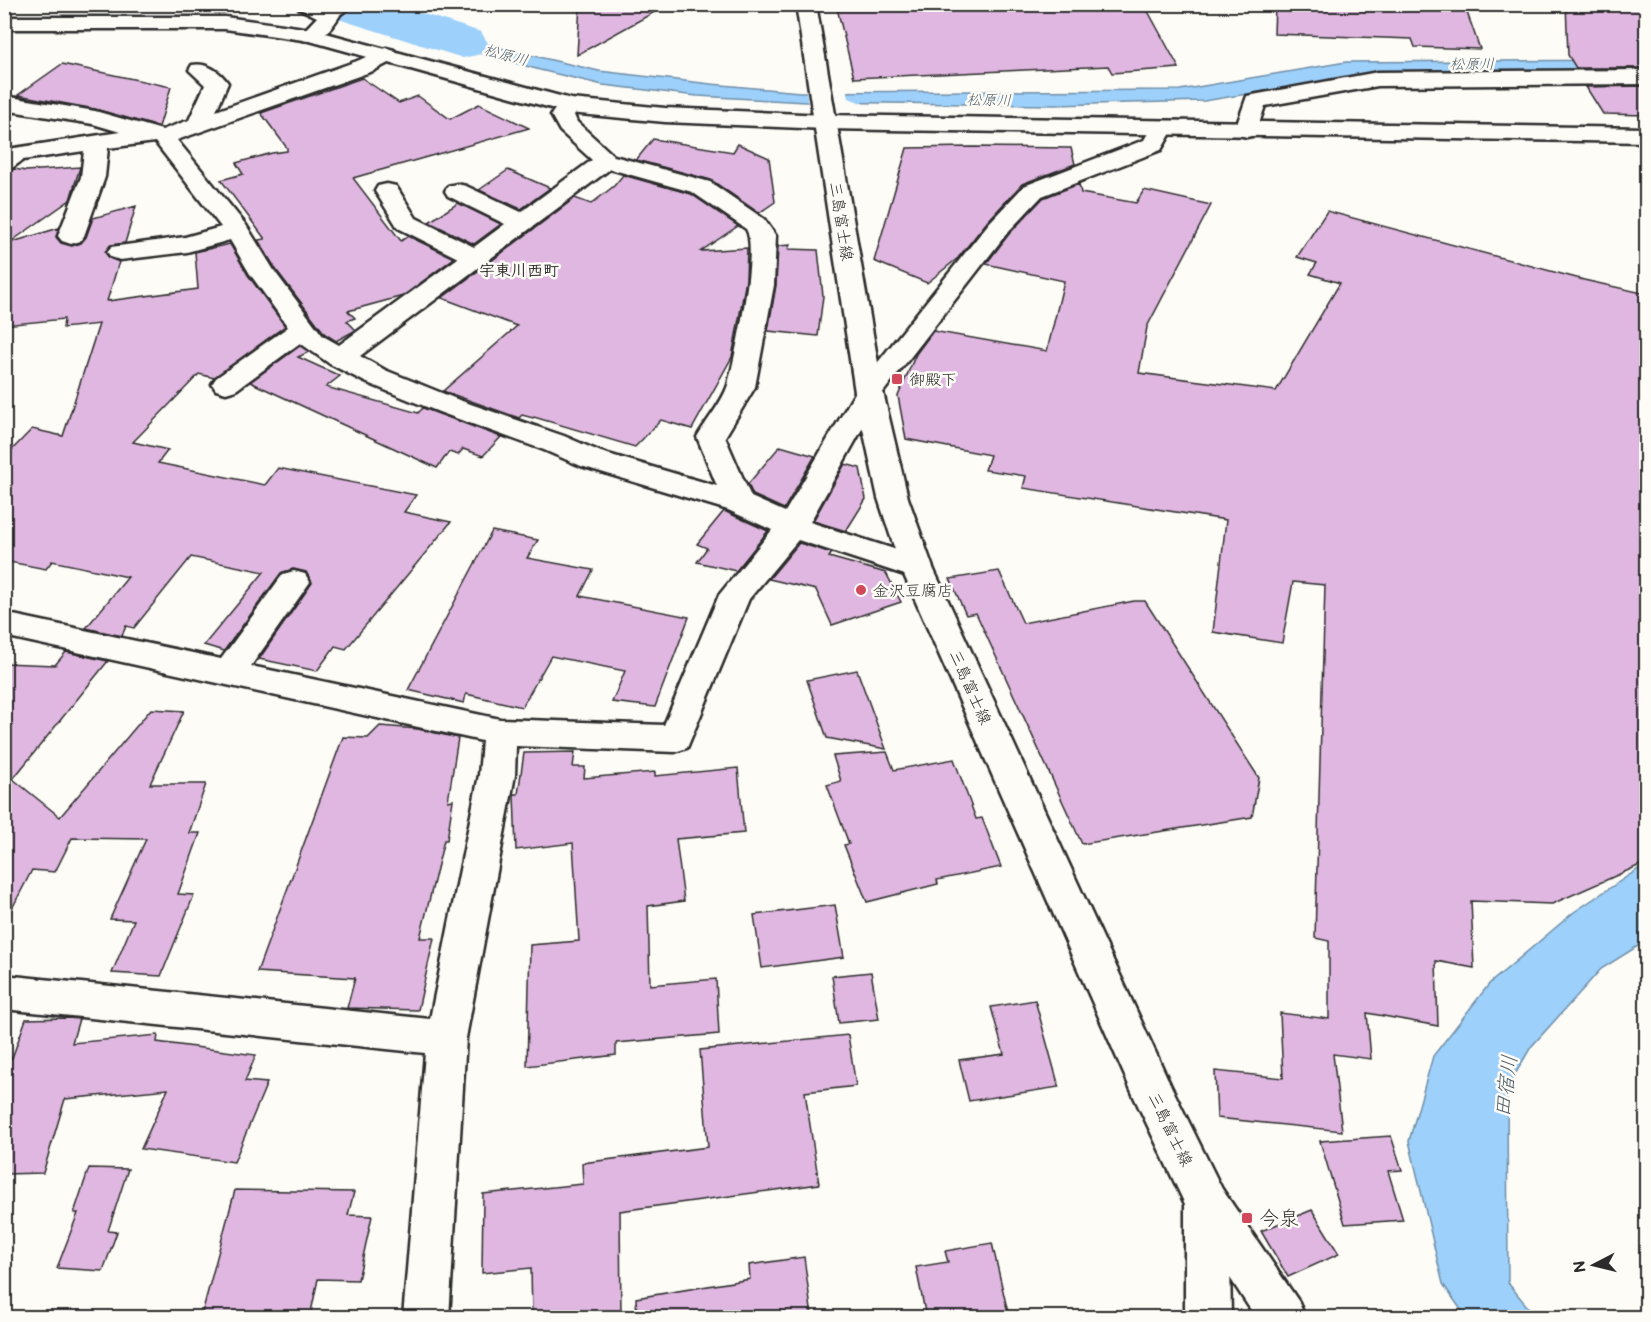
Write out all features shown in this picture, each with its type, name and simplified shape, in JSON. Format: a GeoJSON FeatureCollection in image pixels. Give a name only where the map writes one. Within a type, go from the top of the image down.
{"type":"FeatureCollection","features":[{"type":"Feature","properties":{"kind":"street"},"geometry":{"type":"LineString","coordinates":[[305,4],[330,15],[311,35]]}},
{"type":"Feature","properties":{"kind":"street","name":"三島富士線"},"geometry":{"type":"LineString","coordinates":[[806,4],[869,392],[892,498],[917,568],[1151,1088],[1207,1204],[1283,1317]]}},
{"type":"Feature","properties":{"kind":"street"},"geometry":{"type":"LineString","coordinates":[[4,23],[225,23],[311,35],[569,106],[665,115],[822,105],[1162,128],[1647,135]]}},
{"type":"Feature","properties":{"kind":"street"},"geometry":{"type":"LineString","coordinates":[[4,163],[16,154],[158,136],[365,66],[386,55]]}},
{"type":"Feature","properties":{"kind":"street"},"geometry":{"type":"LineString","coordinates":[[199,124],[217,83],[200,70]]}},
{"type":"Feature","properties":{"kind":"street"},"geometry":{"type":"LineString","coordinates":[[1247,130],[1255,101],[1378,79],[1647,76]]}},
{"type":"Feature","properties":{"kind":"street"},"geometry":{"type":"LineString","coordinates":[[4,103],[95,118],[158,136],[237,230],[263,274],[313,342],[375,376],[591,459],[739,503],[792,527],[917,568]]}},
{"type":"Feature","properties":{"kind":"street"},"geometry":{"type":"LineString","coordinates":[[569,106],[562,115],[568,126],[606,161],[701,187],[755,224],[763,236],[761,285],[741,387],[711,437],[739,503]]}},
{"type":"Feature","properties":{"kind":"street"},"geometry":{"type":"LineString","coordinates":[[4,624],[500,732],[675,739],[735,595],[792,527],[869,392],[998,228],[1033,191],[1153,145],[1162,128]]}},
{"type":"Feature","properties":{"kind":"street"},"geometry":{"type":"LineString","coordinates":[[71,236],[93,177],[97,143]]}},
{"type":"Feature","properties":{"kind":"street"},"geometry":{"type":"LineString","coordinates":[[340,358],[606,161]]}},
{"type":"Feature","properties":{"kind":"street"},"geometry":{"type":"LineString","coordinates":[[387,191],[407,223],[477,258]]}},
{"type":"Feature","properties":{"kind":"street"},"geometry":{"type":"LineString","coordinates":[[457,191],[524,223]]}},
{"type":"Feature","properties":{"kind":"street"},"geometry":{"type":"LineString","coordinates":[[120,252],[187,244],[237,230]]}},
{"type":"Feature","properties":{"kind":"street"},"geometry":{"type":"LineString","coordinates":[[226,384],[303,328]]}},
{"type":"Feature","properties":{"kind":"street"},"geometry":{"type":"LineString","coordinates":[[229,672],[294,582]]}},
{"type":"Feature","properties":{"kind":"street"},"geometry":{"type":"LineString","coordinates":[[426,1317],[446,1038],[497,776],[500,732]]}},
{"type":"Feature","properties":{"kind":"street"},"geometry":{"type":"LineString","coordinates":[[4,992],[446,1038]]}},
{"type":"Feature","properties":{"kind":"street"},"geometry":{"type":"LineString","coordinates":[[1207,1204],[1208,1317]]}},
{"type":"Feature","properties":{"kind":"lane"},"geometry":{"type":"LineString","coordinates":[[330,15],[348,4]]}},
{"type":"Feature","properties":{"kind":"water"},"geometry":{"type":"Polygon","coordinates":[[[367,8],[496,47],[599,71],[800,92],[1180,90],[1346,62],[1646,60],[1646,69],[1376,73],[1204,101],[1055,105],[806,102],[697,96],[603,85],[540,70],[352,17],[367,8]]]}},
{"type":"Feature","properties":{"kind":"water","name":"田宿川"},"geometry":{"type":"Polygon","coordinates":[[[1646,864],[1646,941],[1601,969],[1531,1047],[1507,1088],[1508,1283],[1536,1317],[1466,1317],[1443,1284],[1409,1141],[1433,1056],[1490,983],[1574,912],[1646,864]]]}},
{"type":"Feature","properties":{"kind":"pier"},"geometry":{"type":"Polygon","coordinates":[[[806,90],[847,90],[849,98],[864,104],[808,104],[806,90]]]}},
{"type":"Feature","properties":{"kind":"building"},"geometry":{"type":"Polygon","coordinates":[[[580,4],[669,4],[577,55],[580,4]]]}},
{"type":"Feature","properties":{"kind":"building"},"geometry":{"type":"Polygon","coordinates":[[[836,4],[1039,4],[1039,10],[1144,4],[1179,68],[1112,73],[1108,66],[854,78],[836,4]]]}},
{"type":"Feature","properties":{"kind":"building"},"geometry":{"type":"Polygon","coordinates":[[[1275,4],[1464,4],[1480,49],[1415,47],[1412,39],[1274,34],[1275,4]]]}},
{"type":"Feature","properties":{"kind":"building"},"geometry":{"type":"Polygon","coordinates":[[[1566,4],[1647,4],[1647,68],[1576,68],[1568,55],[1566,4]]]}},
{"type":"Feature","properties":{"kind":"building"},"geometry":{"type":"Polygon","coordinates":[[[62,64],[171,87],[159,127],[95,109],[18,95],[62,64]]]}},
{"type":"Feature","properties":{"kind":"building"},"geometry":{"type":"Polygon","coordinates":[[[362,78],[399,103],[418,96],[450,119],[479,104],[529,128],[353,178],[401,241],[408,236],[454,258],[403,296],[348,311],[355,318],[347,321],[356,330],[336,341],[325,334],[277,271],[258,240],[265,239],[221,180],[243,174],[236,163],[287,151],[261,113],[362,78]]]}},
{"type":"Feature","properties":{"kind":"building"},"geometry":{"type":"Polygon","coordinates":[[[1647,86],[1647,115],[1603,114],[1586,87],[1647,86]]]}},
{"type":"Feature","properties":{"kind":"building"},"geometry":{"type":"Polygon","coordinates":[[[653,139],[733,152],[738,144],[769,158],[775,202],[759,213],[711,180],[636,160],[653,139]]]}},
{"type":"Feature","properties":{"kind":"building"},"geometry":{"type":"Polygon","coordinates":[[[907,148],[1071,148],[1075,164],[1022,184],[958,258],[927,283],[874,261],[907,148]]]}},
{"type":"Feature","properties":{"kind":"building"},"geometry":{"type":"Polygon","coordinates":[[[80,167],[70,200],[9,243],[59,228],[56,237],[61,243],[72,246],[81,243],[86,237],[93,218],[136,206],[125,243],[111,245],[105,252],[109,258],[119,262],[107,301],[198,289],[195,252],[230,244],[248,275],[285,326],[214,378],[199,374],[133,442],[168,450],[158,463],[265,485],[278,468],[416,495],[404,512],[451,522],[346,649],[335,646],[317,671],[259,659],[312,583],[306,572],[293,569],[281,573],[224,651],[204,645],[264,572],[191,557],[134,628],[126,626],[122,636],[86,628],[128,577],[52,561],[46,569],[4,561],[4,458],[32,429],[63,436],[99,324],[63,328],[64,319],[4,325],[4,172],[14,169],[26,171],[80,167]]]}},
{"type":"Feature","properties":{"kind":"building"},"geometry":{"type":"Polygon","coordinates":[[[508,170],[550,188],[521,209],[479,190],[508,170]]]}},
{"type":"Feature","properties":{"kind":"building"},"geometry":{"type":"Polygon","coordinates":[[[623,175],[691,194],[738,226],[701,251],[747,248],[746,280],[732,357],[692,429],[661,420],[635,447],[534,417],[522,415],[519,418],[443,391],[517,326],[442,298],[575,198],[591,204],[614,186],[623,175]]]}},
{"type":"Feature","properties":{"kind":"building"},"geometry":{"type":"Polygon","coordinates":[[[1079,184],[1081,193],[1136,203],[1144,190],[1211,205],[1147,327],[1139,373],[1276,391],[1340,283],[1310,274],[1317,263],[1297,257],[1327,211],[1584,280],[1647,294],[1647,389],[1640,421],[1647,436],[1647,862],[1552,904],[1471,901],[1474,968],[1436,961],[1438,1026],[1367,1013],[1371,1059],[1333,1054],[1342,1131],[1217,1118],[1215,1071],[1283,1078],[1280,1013],[1329,1019],[1329,941],[1315,938],[1325,585],[1293,582],[1282,643],[1213,632],[1226,520],[1023,488],[1026,476],[985,470],[990,455],[906,439],[898,396],[916,354],[933,331],[1047,351],[1064,281],[986,264],[1009,234],[1043,198],[1079,184]]]}},
{"type":"Feature","properties":{"kind":"building"},"geometry":{"type":"Polygon","coordinates":[[[458,203],[501,224],[474,244],[429,222],[458,203]]]}},
{"type":"Feature","properties":{"kind":"building"},"geometry":{"type":"Polygon","coordinates":[[[790,245],[788,249],[818,250],[823,296],[818,336],[768,331],[776,285],[778,246],[790,245]]]}},
{"type":"Feature","properties":{"kind":"building"},"geometry":{"type":"Polygon","coordinates":[[[300,346],[309,352],[298,357],[340,376],[326,387],[418,413],[423,408],[501,437],[483,456],[463,449],[458,455],[449,452],[437,468],[250,382],[300,346]]]}},
{"type":"Feature","properties":{"kind":"building"},"geometry":{"type":"Polygon","coordinates":[[[780,446],[815,456],[784,509],[753,495],[748,484],[780,446]]]}},
{"type":"Feature","properties":{"kind":"building"},"geometry":{"type":"Polygon","coordinates":[[[845,464],[860,468],[866,499],[846,531],[813,521],[845,464]]]}},
{"type":"Feature","properties":{"kind":"building"},"geometry":{"type":"Polygon","coordinates":[[[724,511],[768,531],[736,571],[697,562],[707,548],[697,544],[724,511]]]}},
{"type":"Feature","properties":{"kind":"building"},"geometry":{"type":"Polygon","coordinates":[[[492,531],[538,540],[527,558],[593,570],[580,596],[689,617],[655,707],[612,702],[625,671],[551,656],[522,707],[466,694],[464,703],[408,690],[492,531]]]}},
{"type":"Feature","properties":{"kind":"building"},"geometry":{"type":"Polygon","coordinates":[[[799,543],[832,553],[829,557],[886,573],[901,602],[832,625],[816,590],[769,579],[799,543]]]}},
{"type":"Feature","properties":{"kind":"building"},"geometry":{"type":"Polygon","coordinates":[[[999,571],[1023,623],[1134,601],[1145,601],[1259,778],[1252,817],[1082,844],[976,613],[966,615],[950,579],[999,571]]]}},
{"type":"Feature","properties":{"kind":"building"},"geometry":{"type":"Polygon","coordinates":[[[66,652],[108,661],[13,779],[60,817],[151,709],[184,711],[150,784],[206,784],[189,833],[200,833],[178,894],[194,895],[161,976],[112,973],[134,920],[110,919],[146,839],[72,838],[55,872],[32,870],[4,924],[4,663],[55,665],[66,652]]]}},
{"type":"Feature","properties":{"kind":"building"},"geometry":{"type":"Polygon","coordinates":[[[857,670],[886,749],[827,738],[807,680],[857,670]]]}},
{"type":"Feature","properties":{"kind":"building"},"geometry":{"type":"Polygon","coordinates":[[[380,726],[418,729],[458,738],[448,801],[453,800],[447,840],[444,840],[420,938],[434,938],[418,1010],[347,1008],[355,978],[257,972],[343,737],[368,738],[380,726]]]}},
{"type":"Feature","properties":{"kind":"building"},"geometry":{"type":"Polygon","coordinates":[[[575,752],[573,767],[585,767],[584,778],[655,772],[655,776],[738,768],[744,833],[676,839],[684,901],[648,906],[650,985],[716,979],[719,1034],[616,1043],[616,1055],[527,1066],[530,945],[579,941],[573,843],[516,850],[514,794],[518,794],[524,753],[575,752]]]}},
{"type":"Feature","properties":{"kind":"building"},"geometry":{"type":"Polygon","coordinates":[[[887,752],[894,770],[954,759],[976,819],[982,818],[1001,867],[937,880],[938,884],[867,902],[844,845],[849,844],[827,785],[841,781],[833,756],[887,752]]]}},
{"type":"Feature","properties":{"kind":"building"},"geometry":{"type":"Polygon","coordinates":[[[835,905],[844,957],[762,968],[754,915],[835,905]]]}},
{"type":"Feature","properties":{"kind":"building"},"geometry":{"type":"Polygon","coordinates":[[[871,972],[879,1019],[839,1023],[832,976],[871,972]]]}},
{"type":"Feature","properties":{"kind":"building"},"geometry":{"type":"Polygon","coordinates":[[[1035,1000],[1059,1087],[969,1101],[959,1060],[1004,1054],[991,1007],[1035,1000]]]}},
{"type":"Feature","properties":{"kind":"building"},"geometry":{"type":"Polygon","coordinates":[[[26,1019],[79,1019],[72,1043],[158,1035],[157,1042],[256,1055],[245,1081],[267,1083],[234,1162],[141,1149],[168,1089],[65,1099],[43,1173],[4,1174],[4,1059],[12,1058],[26,1019]]]}},
{"type":"Feature","properties":{"kind":"building"},"geometry":{"type":"Polygon","coordinates":[[[848,1035],[856,1086],[805,1092],[819,1184],[620,1211],[621,1317],[532,1317],[531,1268],[482,1273],[483,1194],[583,1184],[582,1163],[708,1147],[700,1050],[848,1035]]]}},
{"type":"Feature","properties":{"kind":"building"},"geometry":{"type":"Polygon","coordinates":[[[1391,1136],[1402,1170],[1388,1171],[1403,1220],[1345,1224],[1320,1141],[1391,1136]]]}},
{"type":"Feature","properties":{"kind":"building"},"geometry":{"type":"Polygon","coordinates":[[[89,1168],[128,1169],[108,1231],[117,1232],[103,1271],[57,1268],[78,1213],[74,1213],[89,1168]]]}},
{"type":"Feature","properties":{"kind":"building"},"geometry":{"type":"Polygon","coordinates":[[[235,1190],[354,1192],[348,1215],[372,1216],[358,1280],[318,1279],[310,1317],[201,1317],[235,1190]]]}},
{"type":"Feature","properties":{"kind":"building"},"geometry":{"type":"Polygon","coordinates":[[[1312,1210],[1339,1254],[1288,1277],[1261,1231],[1312,1210]]]}},
{"type":"Feature","properties":{"kind":"building"},"geometry":{"type":"Polygon","coordinates":[[[992,1243],[1009,1317],[926,1317],[916,1267],[948,1262],[945,1251],[992,1243]]]}},
{"type":"Feature","properties":{"kind":"building"},"geometry":{"type":"Polygon","coordinates":[[[804,1257],[812,1317],[637,1317],[636,1298],[750,1279],[749,1265],[804,1257]]]}},
{"type":"Feature","properties":{"kind":"waterway","name":"松原川"},"geometry":{"type":"LineString","coordinates":[[339,4],[463,43]]}},
{"type":"Feature","properties":{"kind":"place","name":"御殿下"},"geometry":{"type":"Point","coordinates":[897,379]}},
{"type":"Feature","properties":{"kind":"place","name":"金沢豆腐店"},"geometry":{"type":"Point","coordinates":[861,590]}},
{"type":"Feature","properties":{"kind":"place","name":"今泉"},"geometry":{"type":"Point","coordinates":[1247,1218]}},
{"type":"Feature","properties":{"kind":"district","name":"宇東川西町"},"geometry":{"type":"Point","coordinates":[519,270]}}]}
